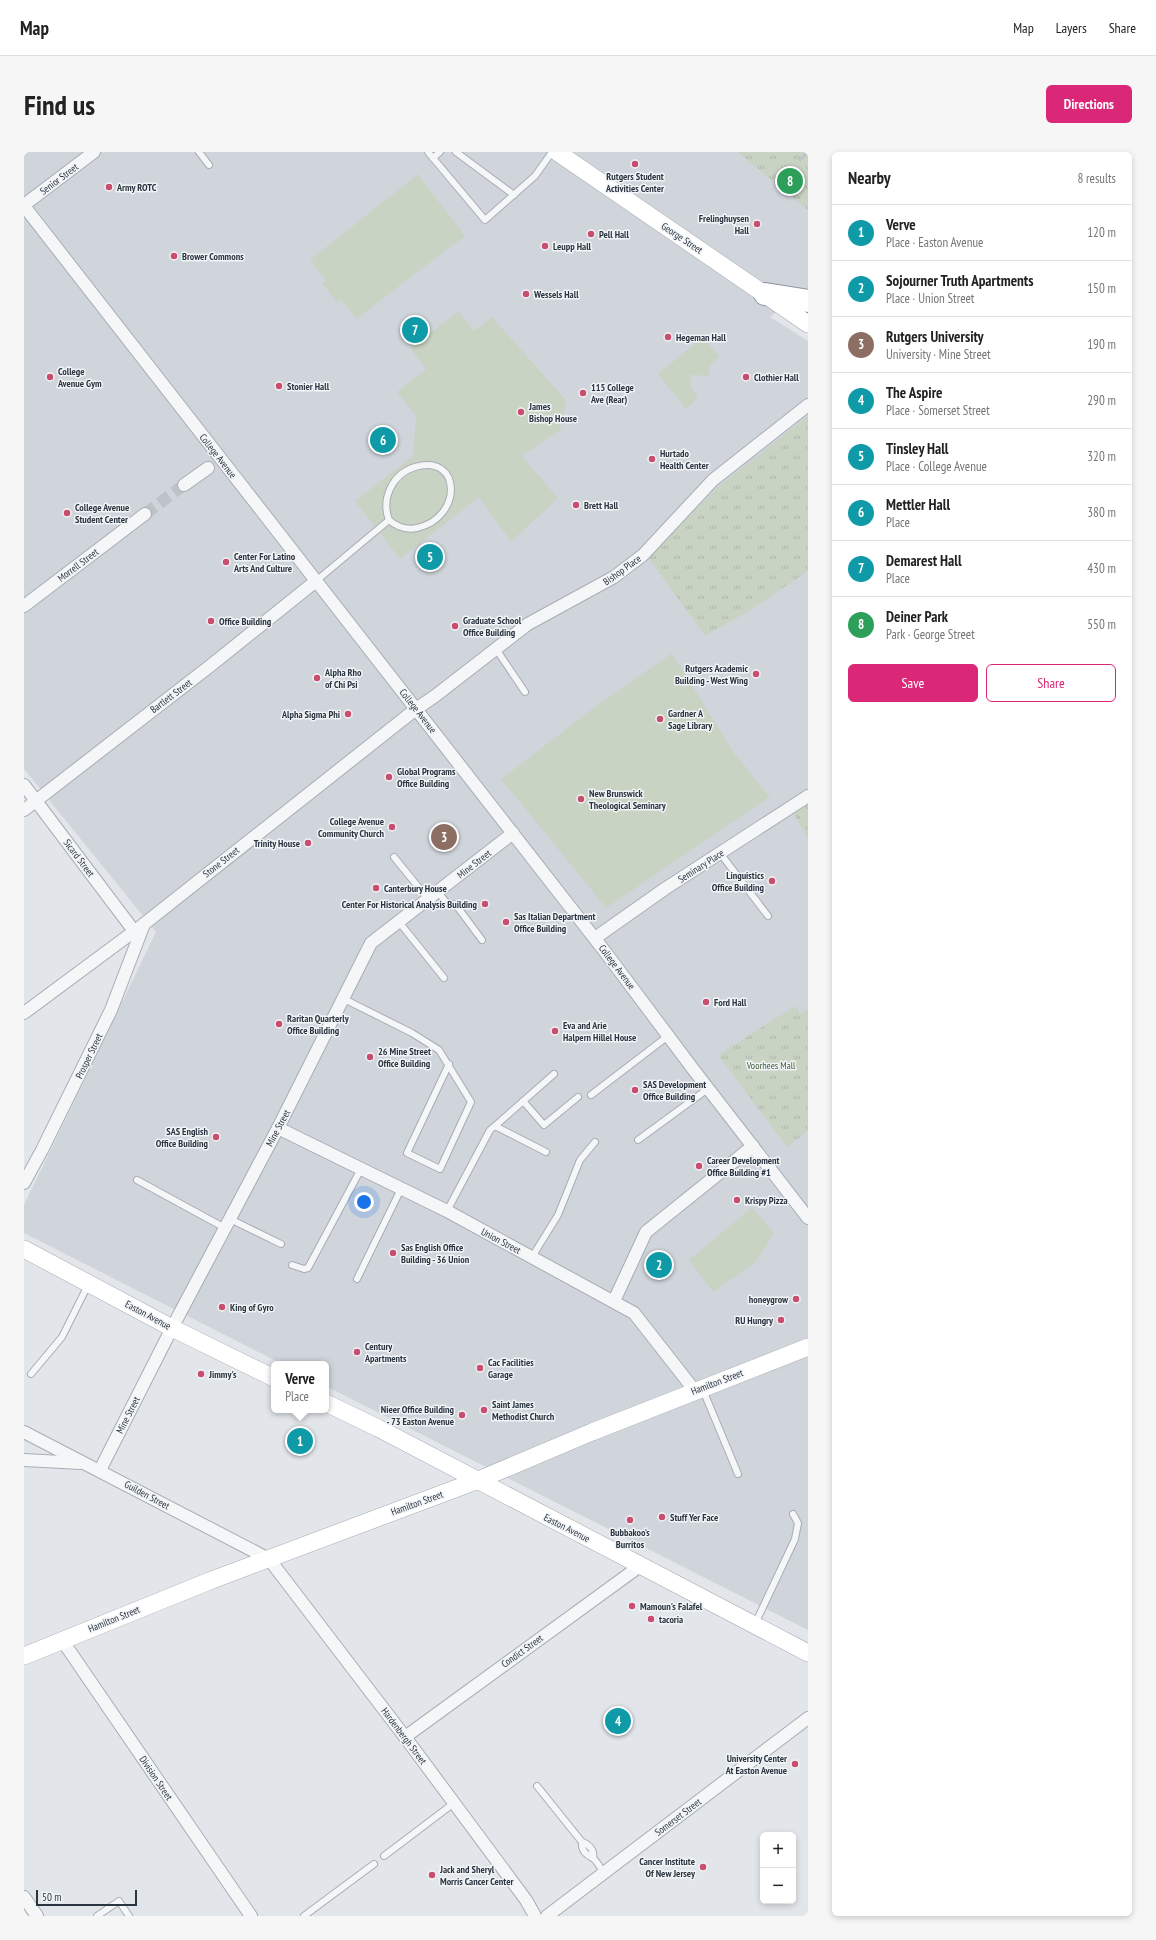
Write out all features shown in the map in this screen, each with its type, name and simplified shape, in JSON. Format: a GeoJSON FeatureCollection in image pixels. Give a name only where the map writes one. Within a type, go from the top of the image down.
{"type":"FeatureCollection","features":[{"type":"Feature","properties":{"kind":"highway"},"geometry":{"type":"LineString","coordinates":[[765,294],[808,301]]}},
{"type":"Feature","properties":{"kind":"street","name":"Senior Street"},"geometry":{"type":"LineString","coordinates":[[24,206],[94,152]]}},
{"type":"Feature","properties":{"kind":"street","name":"George Street"},"geometry":{"type":"LineString","coordinates":[[556,152],[808,324]]}},
{"type":"Feature","properties":{"kind":"street","name":"College Avenue"},"geometry":{"type":"LineString","coordinates":[[24,206],[595,938],[668,1036],[808,1218]]}},
{"type":"Feature","properties":{"kind":"street","name":"Bishop Place"},"geometry":{"type":"LineString","coordinates":[[416,709],[528,624],[614,577],[643,555],[713,480],[808,405]]}},
{"type":"Feature","properties":{"kind":"street"},"geometry":{"type":"LineString","coordinates":[[184,485],[208,468]]}},
{"type":"Feature","properties":{"kind":"street","name":"Morrell Street"},"geometry":{"type":"LineString","coordinates":[[24,605],[145,514]]}},
{"type":"Feature","properties":{"kind":"street","name":"Bartlett Street"},"geometry":{"type":"LineString","coordinates":[[24,810],[210,666],[316,581]]}},
{"type":"Feature","properties":{"kind":"street","name":"Stone Street"},"geometry":{"type":"LineString","coordinates":[[24,1013],[139,927],[416,709]]}},
{"type":"Feature","properties":{"kind":"street","name":"Sicard Street"},"geometry":{"type":"LineString","coordinates":[[24,785],[139,927]]}},
{"type":"Feature","properties":{"kind":"street","name":"Seminary Place"},"geometry":{"type":"LineString","coordinates":[[595,938],[720,853],[808,796]]}},
{"type":"Feature","properties":{"kind":"street","name":"Mine Street"},"geometry":{"type":"LineString","coordinates":[[100,1470],[172,1328],[278,1128],[342,998],[371,943],[513,833]]}},
{"type":"Feature","properties":{"kind":"street","name":"Prosper Street"},"geometry":{"type":"LineString","coordinates":[[24,1183],[112,1010],[139,927]]}},
{"type":"Feature","properties":{"kind":"street","name":"Union Street"},"geometry":{"type":"LineString","coordinates":[[278,1128],[447,1212],[634,1313],[698,1390]]}},
{"type":"Feature","properties":{"kind":"street"},"geometry":{"type":"LineString","coordinates":[[614,1301],[646,1232],[753,1146]]}},
{"type":"Feature","properties":{"kind":"street","name":"Easton Avenue"},"geometry":{"type":"LineString","coordinates":[[24,1249],[172,1328],[271,1377]]}},
{"type":"Feature","properties":{"kind":"street","name":"Hamilton Street"},"geometry":{"type":"LineString","coordinates":[[24,1656],[269,1558],[476,1481],[698,1390],[808,1347]]}},
{"type":"Feature","properties":{"kind":"street","name":"Easton Avenue"},"geometry":{"type":"LineString","coordinates":[[329,1404],[378,1428],[476,1481],[808,1653]]}},
{"type":"Feature","properties":{"kind":"street","name":"Guilden Street"},"geometry":{"type":"LineString","coordinates":[[24,1432],[269,1558]]}},
{"type":"Feature","properties":{"kind":"street"},"geometry":{"type":"LineString","coordinates":[[24,1460],[86,1463]]}},
{"type":"Feature","properties":{"kind":"street","name":"Hardenbergh Street"},"geometry":{"type":"LineString","coordinates":[[269,1558],[405,1737],[526,1900],[535,1916]]}},
{"type":"Feature","properties":{"kind":"street","name":"Condict Street"},"geometry":{"type":"LineString","coordinates":[[405,1737],[640,1566]]}},
{"type":"Feature","properties":{"kind":"street","name":"Division Street"},"geometry":{"type":"LineString","coordinates":[[62,1640],[251,1916]]}},
{"type":"Feature","properties":{"kind":"street","name":"Somerset Street"},"geometry":{"type":"LineString","coordinates":[[547,1916],[808,1718]]}},
{"type":"Feature","properties":{"kind":"street"},"geometry":{"type":"LineString","coordinates":[[24,1897],[37,1916]]}},
{"type":"Feature","properties":{"kind":"lane"},"geometry":{"type":"LineString","coordinates":[[199,152],[209,165]]}},
{"type":"Feature","properties":{"kind":"lane"},"geometry":{"type":"LineString","coordinates":[[428,152],[485,220],[535,176],[552,152]]}},
{"type":"Feature","properties":{"kind":"lane"},"geometry":{"type":"LineString","coordinates":[[433,158],[440,152]]}},
{"type":"Feature","properties":{"kind":"lane"},"geometry":{"type":"LineString","coordinates":[[456,152],[514,195]]}},
{"type":"Feature","properties":{"kind":"lane"},"geometry":{"type":"LineString","coordinates":[[433,466],[442,469],[448,476],[451,490],[450,501],[443,513],[433,523],[414,529],[395,525],[389,520],[386,504],[387,496],[395,482],[406,472],[416,467],[433,466]]}},
{"type":"Feature","properties":{"kind":"lane"},"geometry":{"type":"LineString","coordinates":[[316,581],[389,520]]}},
{"type":"Feature","properties":{"kind":"lane"},"geometry":{"type":"LineString","coordinates":[[496,649],[525,692]]}},
{"type":"Feature","properties":{"kind":"lane"},"geometry":{"type":"LineString","coordinates":[[720,853],[768,916]]}},
{"type":"Feature","properties":{"kind":"lane"},"geometry":{"type":"LineString","coordinates":[[394,857],[433,896],[456,905],[482,940]]}},
{"type":"Feature","properties":{"kind":"lane"},"geometry":{"type":"LineString","coordinates":[[399,922],[444,978]]}},
{"type":"Feature","properties":{"kind":"lane"},"geometry":{"type":"LineString","coordinates":[[342,998],[412,1033],[439,1050],[449,1064],[471,1102],[440,1169],[407,1153],[449,1064]]}},
{"type":"Feature","properties":{"kind":"lane"},"geometry":{"type":"LineString","coordinates":[[591,1095],[668,1036]]}},
{"type":"Feature","properties":{"kind":"lane"},"geometry":{"type":"LineString","coordinates":[[447,1212],[490,1130],[554,1074]]}},
{"type":"Feature","properties":{"kind":"lane"},"geometry":{"type":"LineString","coordinates":[[638,1140],[708,1088]]}},
{"type":"Feature","properties":{"kind":"lane"},"geometry":{"type":"LineString","coordinates":[[524,1100],[544,1125],[578,1097]]}},
{"type":"Feature","properties":{"kind":"lane"},"geometry":{"type":"LineString","coordinates":[[495,1126],[546,1152]]}},
{"type":"Feature","properties":{"kind":"lane"},"geometry":{"type":"LineString","coordinates":[[532,1257],[558,1215],[580,1160],[595,1142]]}},
{"type":"Feature","properties":{"kind":"lane"},"geometry":{"type":"LineString","coordinates":[[292,1265],[304,1269],[308,1268],[361,1169]]}},
{"type":"Feature","properties":{"kind":"lane"},"geometry":{"type":"LineString","coordinates":[[137,1180],[227,1224],[281,1244]]}},
{"type":"Feature","properties":{"kind":"lane"},"geometry":{"type":"LineString","coordinates":[[357,1279],[401,1189]]}},
{"type":"Feature","properties":{"kind":"lane"},"geometry":{"type":"LineString","coordinates":[[31,1374],[62,1337],[89,1284]]}},
{"type":"Feature","properties":{"kind":"lane"},"geometry":{"type":"LineString","coordinates":[[698,1390],[738,1474]]}},
{"type":"Feature","properties":{"kind":"lane"},"geometry":{"type":"LineString","coordinates":[[754,1625],[795,1539],[798,1523],[793,1514]]}},
{"type":"Feature","properties":{"kind":"lane"},"geometry":{"type":"LineString","coordinates":[[537,1786],[582,1842],[582,1847],[587,1856],[593,1858],[604,1873]]}},
{"type":"Feature","properties":{"kind":"lane"},"geometry":{"type":"LineString","coordinates":[[384,1856],[454,1803]]}},
{"type":"Feature","properties":{"kind":"lane"},"geometry":{"type":"LineString","coordinates":[[304,1916],[374,1864]]}},
{"type":"Feature","properties":{"kind":"lane"},"geometry":{"type":"LineString","coordinates":[[97,1916],[119,1901],[129,1916]]}},
{"type":"Feature","properties":{"kind":"shaded area"},"geometry":{"type":"Polygon","coordinates":[[[24,152],[808,152],[808,293],[801,294],[770,317],[808,341],[808,1630],[329,1388],[329,1361],[276,1361],[24,1233],[24,1205],[156,932],[24,769],[24,152]]]}},
{"type":"Feature","properties":{"kind":"green space"},"geometry":{"type":"Polygon","coordinates":[[[737,152],[808,152],[808,210],[737,152]]]}},
{"type":"Feature","properties":{"kind":"green space"},"geometry":{"type":"Polygon","coordinates":[[[418,174],[465,236],[356,319],[341,299],[337,302],[322,283],[326,280],[310,260],[418,174]]]}},
{"type":"Feature","properties":{"kind":"green space"},"geometry":{"type":"Polygon","coordinates":[[[459,311],[474,331],[492,317],[566,400],[560,430],[522,456],[558,498],[511,542],[479,497],[400,559],[355,501],[413,456],[416,416],[397,392],[426,369],[410,348],[459,311]]]}},
{"type":"Feature","properties":{"kind":"green space"},"geometry":{"type":"Polygon","coordinates":[[[703,337],[719,357],[710,365],[708,376],[690,375],[692,389],[698,397],[686,409],[658,374],[703,337]]]}},
{"type":"Feature","properties":{"kind":"green space"},"geometry":{"type":"Polygon","coordinates":[[[808,416],[808,571],[749,611],[705,636],[648,557],[721,484],[808,416]]]}},
{"type":"Feature","properties":{"kind":"green space"},"geometry":{"type":"Polygon","coordinates":[[[672,653],[734,753],[770,797],[606,908],[501,779],[599,704],[672,653]]]}},
{"type":"Feature","properties":{"kind":"green space"},"geometry":{"type":"Polygon","coordinates":[[[808,796],[808,840],[790,807],[808,796]]]}},
{"type":"Feature","properties":{"kind":"green space","name":"Voorhees Mall"},"geometry":{"type":"Polygon","coordinates":[[[795,1006],[800,1013],[808,1009],[808,1131],[787,1147],[718,1055],[795,1006]]]}},
{"type":"Feature","properties":{"kind":"green space"},"geometry":{"type":"Polygon","coordinates":[[[752,1207],[774,1233],[755,1263],[713,1292],[689,1260],[752,1207]]]}},
{"type":"Feature","properties":{"kind":"tunnel"},"geometry":{"type":"LineString","coordinates":[[145,514],[184,485]]}},
{"type":"Feature","properties":{"kind":"place","name":"Rutgers Student Activities Center"},"geometry":{"type":"Point","coordinates":[635,164]}},
{"type":"Feature","properties":{"kind":"place","name":"Deiner Park"},"geometry":{"type":"Point","coordinates":[790,181]}},
{"type":"Feature","properties":{"kind":"place","name":"Army ROTC"},"geometry":{"type":"Point","coordinates":[109,187]}},
{"type":"Feature","properties":{"kind":"place","name":"Frelinghuysen Hall"},"geometry":{"type":"Point","coordinates":[757,224]}},
{"type":"Feature","properties":{"kind":"place","name":"Pell Hall"},"geometry":{"type":"Point","coordinates":[591,234]}},
{"type":"Feature","properties":{"kind":"place","name":"Leupp Hall"},"geometry":{"type":"Point","coordinates":[545,246]}},
{"type":"Feature","properties":{"kind":"place","name":"Brower Commons"},"geometry":{"type":"Point","coordinates":[174,256]}},
{"type":"Feature","properties":{"kind":"place","name":"Wessels Hall"},"geometry":{"type":"Point","coordinates":[526,294]}},
{"type":"Feature","properties":{"kind":"place","name":"Demarest Hall"},"geometry":{"type":"Point","coordinates":[415,330]}},
{"type":"Feature","properties":{"kind":"place","name":"Hegeman Hall"},"geometry":{"type":"Point","coordinates":[668,337]}},
{"type":"Feature","properties":{"kind":"place","name":"College Avenue Gym"},"geometry":{"type":"Point","coordinates":[50,377]}},
{"type":"Feature","properties":{"kind":"place","name":"Clothier Hall"},"geometry":{"type":"Point","coordinates":[746,377]}},
{"type":"Feature","properties":{"kind":"place","name":"Stonier Hall"},"geometry":{"type":"Point","coordinates":[279,386]}},
{"type":"Feature","properties":{"kind":"place","name":"115 College Ave (Rear)"},"geometry":{"type":"Point","coordinates":[583,393]}},
{"type":"Feature","properties":{"kind":"place","name":"James Bishop House"},"geometry":{"type":"Point","coordinates":[521,412]}},
{"type":"Feature","properties":{"kind":"place","name":"Mettler Hall"},"geometry":{"type":"Point","coordinates":[383,440]}},
{"type":"Feature","properties":{"kind":"place","name":"Hurtado Health Center"},"geometry":{"type":"Point","coordinates":[652,459]}},
{"type":"Feature","properties":{"kind":"place","name":"Brett Hall"},"geometry":{"type":"Point","coordinates":[576,505]}},
{"type":"Feature","properties":{"kind":"place","name":"College Avenue Student Center"},"geometry":{"type":"Point","coordinates":[67,513]}},
{"type":"Feature","properties":{"kind":"place","name":"Tinsley Hall"},"geometry":{"type":"Point","coordinates":[430,557]}},
{"type":"Feature","properties":{"kind":"place","name":"Center For Latino Arts And Culture"},"geometry":{"type":"Point","coordinates":[226,562]}},
{"type":"Feature","properties":{"kind":"place","name":"Office Building"},"geometry":{"type":"Point","coordinates":[211,621]}},
{"type":"Feature","properties":{"kind":"place","name":"Graduate School Office Building"},"geometry":{"type":"Point","coordinates":[455,626]}},
{"type":"Feature","properties":{"kind":"place","name":"Rutgers Academic Building - West Wing"},"geometry":{"type":"Point","coordinates":[756,674]}},
{"type":"Feature","properties":{"kind":"place","name":"Alpha Rho of Chi Psi"},"geometry":{"type":"Point","coordinates":[317,678]}},
{"type":"Feature","properties":{"kind":"place","name":"Alpha Sigma Phi"},"geometry":{"type":"Point","coordinates":[348,714]}},
{"type":"Feature","properties":{"kind":"place","name":"Gardner A Sage Library"},"geometry":{"type":"Point","coordinates":[660,719]}},
{"type":"Feature","properties":{"kind":"place","name":"Global Programs Office Building"},"geometry":{"type":"Point","coordinates":[389,777]}},
{"type":"Feature","properties":{"kind":"place","name":"New Brunswick Theological Seminary"},"geometry":{"type":"Point","coordinates":[581,799]}},
{"type":"Feature","properties":{"kind":"place","name":"College Avenue Community Church"},"geometry":{"type":"Point","coordinates":[392,827]}},
{"type":"Feature","properties":{"kind":"place","name":"Rutgers University"},"geometry":{"type":"Point","coordinates":[444,837]}},
{"type":"Feature","properties":{"kind":"place","name":"Trinity House"},"geometry":{"type":"Point","coordinates":[308,843]}},
{"type":"Feature","properties":{"kind":"place","name":"Linguistics Office Building"},"geometry":{"type":"Point","coordinates":[772,881]}},
{"type":"Feature","properties":{"kind":"place","name":"Canterbury House"},"geometry":{"type":"Point","coordinates":[376,888]}},
{"type":"Feature","properties":{"kind":"place","name":"Center For Historical Analysis Building"},"geometry":{"type":"Point","coordinates":[485,904]}},
{"type":"Feature","properties":{"kind":"place","name":"Sas Italian Department Office Building"},"geometry":{"type":"Point","coordinates":[506,922]}},
{"type":"Feature","properties":{"kind":"place","name":"Ford Hall"},"geometry":{"type":"Point","coordinates":[706,1002]}},
{"type":"Feature","properties":{"kind":"place","name":"Raritan Quarterly Office Building"},"geometry":{"type":"Point","coordinates":[279,1024]}},
{"type":"Feature","properties":{"kind":"place","name":"Eva and Arie Halpern Hillel House"},"geometry":{"type":"Point","coordinates":[555,1031]}},
{"type":"Feature","properties":{"kind":"place","name":"26 Mine Street Office Building"},"geometry":{"type":"Point","coordinates":[370,1057]}},
{"type":"Feature","properties":{"kind":"place","name":"SAS Development Office Building"},"geometry":{"type":"Point","coordinates":[635,1090]}},
{"type":"Feature","properties":{"kind":"place","name":"SAS English Office Building"},"geometry":{"type":"Point","coordinates":[216,1137]}},
{"type":"Feature","properties":{"kind":"place","name":"Career Development Office Building #1"},"geometry":{"type":"Point","coordinates":[699,1166]}},
{"type":"Feature","properties":{"kind":"place","name":"Krispy Pizza"},"geometry":{"type":"Point","coordinates":[737,1200]}},
{"type":"Feature","properties":{"kind":"place","name":"Sas English Office Building - 36 Union"},"geometry":{"type":"Point","coordinates":[393,1253]}},
{"type":"Feature","properties":{"kind":"place","name":"Sojourner Truth Apartments"},"geometry":{"type":"Point","coordinates":[659,1265]}},
{"type":"Feature","properties":{"kind":"place","name":"honeygrow"},"geometry":{"type":"Point","coordinates":[796,1299]}},
{"type":"Feature","properties":{"kind":"place","name":"King of Gyro"},"geometry":{"type":"Point","coordinates":[222,1307]}},
{"type":"Feature","properties":{"kind":"place","name":"RU Hungry"},"geometry":{"type":"Point","coordinates":[781,1320]}},
{"type":"Feature","properties":{"kind":"place","name":"Century Apartments"},"geometry":{"type":"Point","coordinates":[357,1352]}},
{"type":"Feature","properties":{"kind":"place","name":"Cac Facilities Garage"},"geometry":{"type":"Point","coordinates":[480,1368]}},
{"type":"Feature","properties":{"kind":"place","name":"Jimmy's"},"geometry":{"type":"Point","coordinates":[201,1374]}},
{"type":"Feature","properties":{"kind":"place","name":"Saint James Methodist Church"},"geometry":{"type":"Point","coordinates":[484,1410]}},
{"type":"Feature","properties":{"kind":"place","name":"Nieer Office Building - 73 Easton Avenue"},"geometry":{"type":"Point","coordinates":[462,1415]}},
{"type":"Feature","properties":{"kind":"place","name":"Verve"},"geometry":{"type":"Point","coordinates":[300,1441]}},
{"type":"Feature","properties":{"kind":"place","name":"Stuff Yer Face"},"geometry":{"type":"Point","coordinates":[662,1517]}},
{"type":"Feature","properties":{"kind":"place","name":"Bubbakoo's Burritos"},"geometry":{"type":"Point","coordinates":[630,1520]}},
{"type":"Feature","properties":{"kind":"place","name":"Mamoun's Falafel"},"geometry":{"type":"Point","coordinates":[632,1606]}},
{"type":"Feature","properties":{"kind":"place","name":"tacoria"},"geometry":{"type":"Point","coordinates":[651,1619]}},
{"type":"Feature","properties":{"kind":"place","name":"The Aspire"},"geometry":{"type":"Point","coordinates":[618,1721]}},
{"type":"Feature","properties":{"kind":"place","name":"University Center At Easton Avenue"},"geometry":{"type":"Point","coordinates":[795,1764]}},
{"type":"Feature","properties":{"kind":"place","name":"Cancer Institute Of New Jersey"},"geometry":{"type":"Point","coordinates":[703,1867]}},
{"type":"Feature","properties":{"kind":"place","name":"Jack and Sheryl Morris Cancer Center"},"geometry":{"type":"Point","coordinates":[432,1875]}}]}
